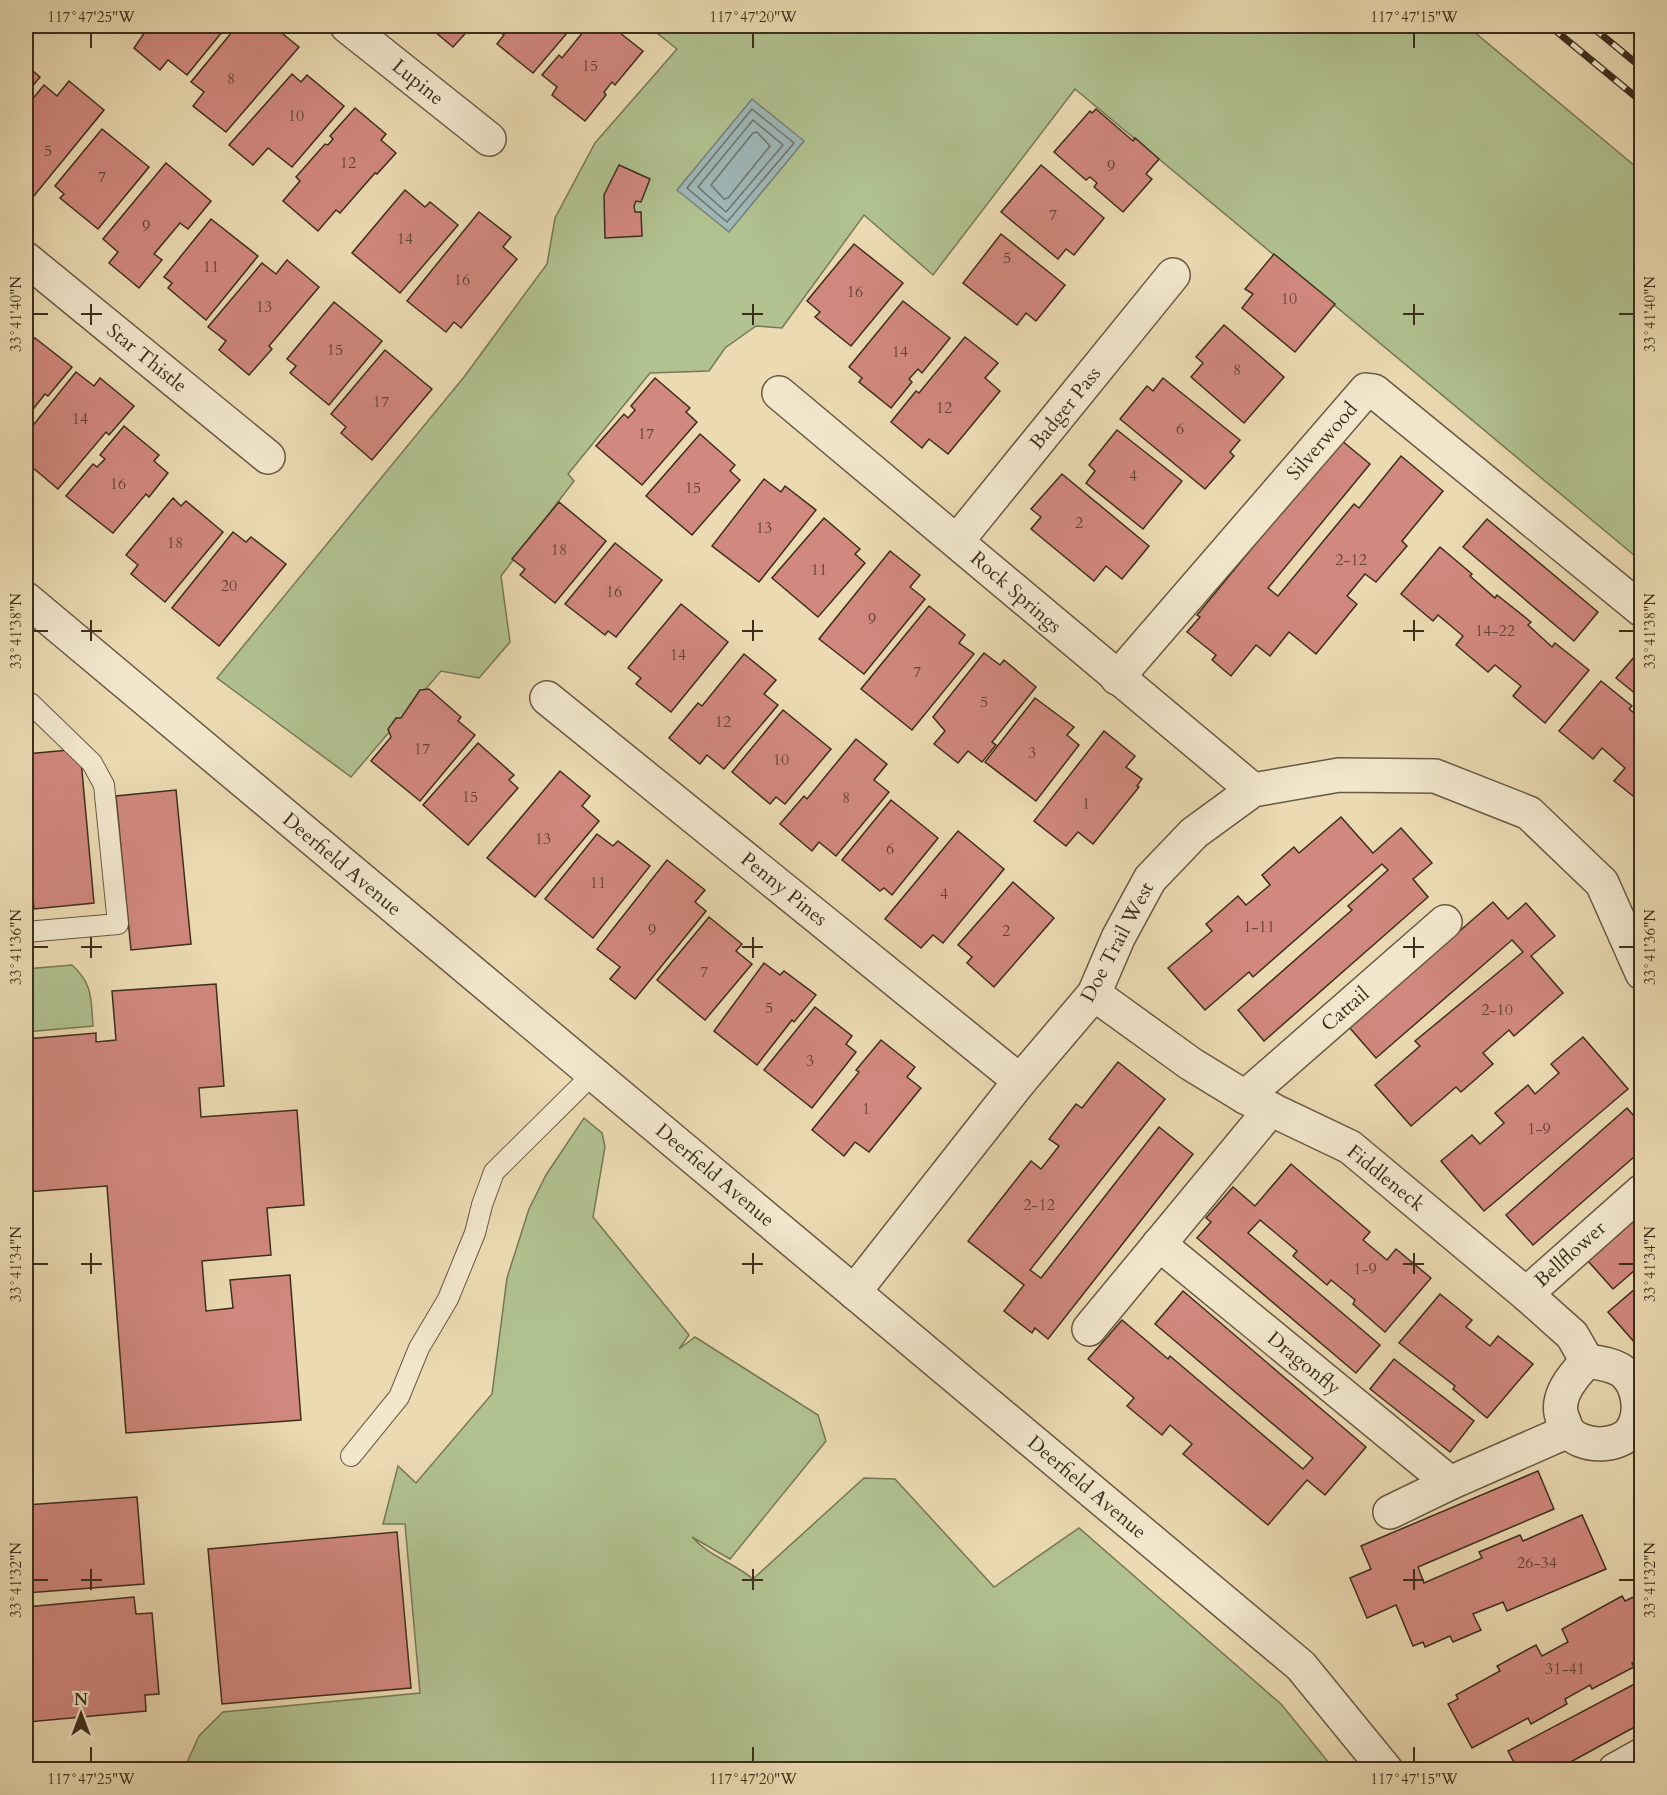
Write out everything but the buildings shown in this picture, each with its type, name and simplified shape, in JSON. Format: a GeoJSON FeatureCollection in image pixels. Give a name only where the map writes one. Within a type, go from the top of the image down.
{"type":"FeatureCollection","features":[{"type":"Feature","properties":{"kind":"street","name":"Lupine"},"geometry":{"type":"LineString","coordinates":[[347,26],[489,139]]}},
{"type":"Feature","properties":{"kind":"street","name":"Star Thistle"},"geometry":{"type":"LineString","coordinates":[[26,259],[268,457]]}},
{"type":"Feature","properties":{"kind":"street","name":"Badger Pass"},"geometry":{"type":"LineString","coordinates":[[957,541],[1173,274]]}},
{"type":"Feature","properties":{"kind":"street","name":"Silverwood"},"geometry":{"type":"LineString","coordinates":[[1117,678],[1366,390],[1374,391],[1641,610]]}},
{"type":"Feature","properties":{"kind":"street","name":"Rock Springs"},"geometry":{"type":"LineString","coordinates":[[779,393],[1252,790]]}},
{"type":"Feature","properties":{"kind":"street","name":"Deerfield Avenue"},"geometry":{"type":"LineString","coordinates":[[26,599],[1301,1666],[1386,1770]]}},
{"type":"Feature","properties":{"kind":"street","name":"Penny Pines"},"geometry":{"type":"LineString","coordinates":[[547,698],[1020,1081]]}},
{"type":"Feature","properties":{"kind":"street","name":"Doe Trail West"},"geometry":{"type":"LineString","coordinates":[[854,1292],[1020,1081],[1094,994],[1118,938],[1150,879],[1194,833],[1252,790],[1339,775],[1435,776],[1529,813],[1602,883],[1641,973]]}},
{"type":"Feature","properties":{"kind":"street","name":"Cattail"},"geometry":{"type":"LineString","coordinates":[[1258,1103],[1445,922]]}},
{"type":"Feature","properties":{"kind":"street","name":"Fiddleneck"},"geometry":{"type":"LineString","coordinates":[[1094,994],[1191,1064],[1258,1103],[1350,1147],[1572,1335],[1587,1361]]}},
{"type":"Feature","properties":{"kind":"street"},"geometry":{"type":"LineString","coordinates":[[1089,1329],[1159,1244],[1258,1103]]}},
{"type":"Feature","properties":{"kind":"street","name":"Bellflower"},"geometry":{"type":"LineString","coordinates":[[1526,1294],[1641,1191]]}},
{"type":"Feature","properties":{"kind":"street","name":"Dragonfly"},"geometry":{"type":"LineString","coordinates":[[1159,1244],[1450,1483]]}},
{"type":"Feature","properties":{"kind":"street"},"geometry":{"type":"LineString","coordinates":[[1587,1361],[1612,1365],[1623,1372],[1637,1394],[1639,1405],[1632,1430],[1612,1443],[1589,1443],[1568,1431],[1561,1412],[1564,1391],[1572,1376],[1587,1361]]}},
{"type":"Feature","properties":{"kind":"street"},"geometry":{"type":"LineString","coordinates":[[1390,1512],[1568,1431]]}},
{"type":"Feature","properties":{"kind":"lane"},"geometry":{"type":"LineString","coordinates":[[26,932],[118,924],[104,785],[92,763],[30,704]]}},
{"type":"Feature","properties":{"kind":"lane"},"geometry":{"type":"LineString","coordinates":[[351,1456],[399,1397],[419,1348],[448,1299],[476,1233],[482,1205],[494,1172],[594,1073]]}},
{"type":"Feature","properties":{"kind":"green space"},"geometry":{"type":"Polygon","coordinates":[[[648,26],[1467,26],[1641,171],[1641,561],[1075,89],[933,275],[864,215],[782,328],[756,326],[725,348],[709,371],[650,373],[568,474],[574,481],[501,576],[510,642],[479,678],[441,671],[351,777],[217,678],[464,377],[547,264],[555,218],[595,143],[677,49],[648,26]]]}},
{"type":"Feature","properties":{"kind":"green space"},"geometry":{"type":"Polygon","coordinates":[[[72,965],[84,979],[90,993],[93,1026],[26,1032],[26,969],[72,965]]]}},
{"type":"Feature","properties":{"kind":"green space"},"geometry":{"type":"Polygon","coordinates":[[[584,1118],[602,1133],[605,1147],[593,1217],[689,1335],[679,1349],[695,1337],[818,1415],[826,1441],[730,1559],[692,1537],[699,1544],[753,1579],[864,1478],[895,1479],[994,1587],[1079,1528],[1281,1704],[1334,1769],[184,1769],[199,1736],[223,1712],[420,1693],[405,1524],[383,1524],[398,1466],[416,1483],[492,1394],[507,1278],[529,1209],[546,1175],[584,1118]]]}},
{"type":"Feature","properties":{"kind":"water"},"geometry":{"type":"Polygon","coordinates":[[[752,99],[804,141],[729,232],[677,190],[752,99]]]}},
{"type":"Feature","properties":{"kind":"railway"},"geometry":{"type":"LineString","coordinates":[[1550,26],[1642,102]]}},
{"type":"Feature","properties":{"kind":"railway"},"geometry":{"type":"LineString","coordinates":[[1591,26],[1642,68]]}}]}
